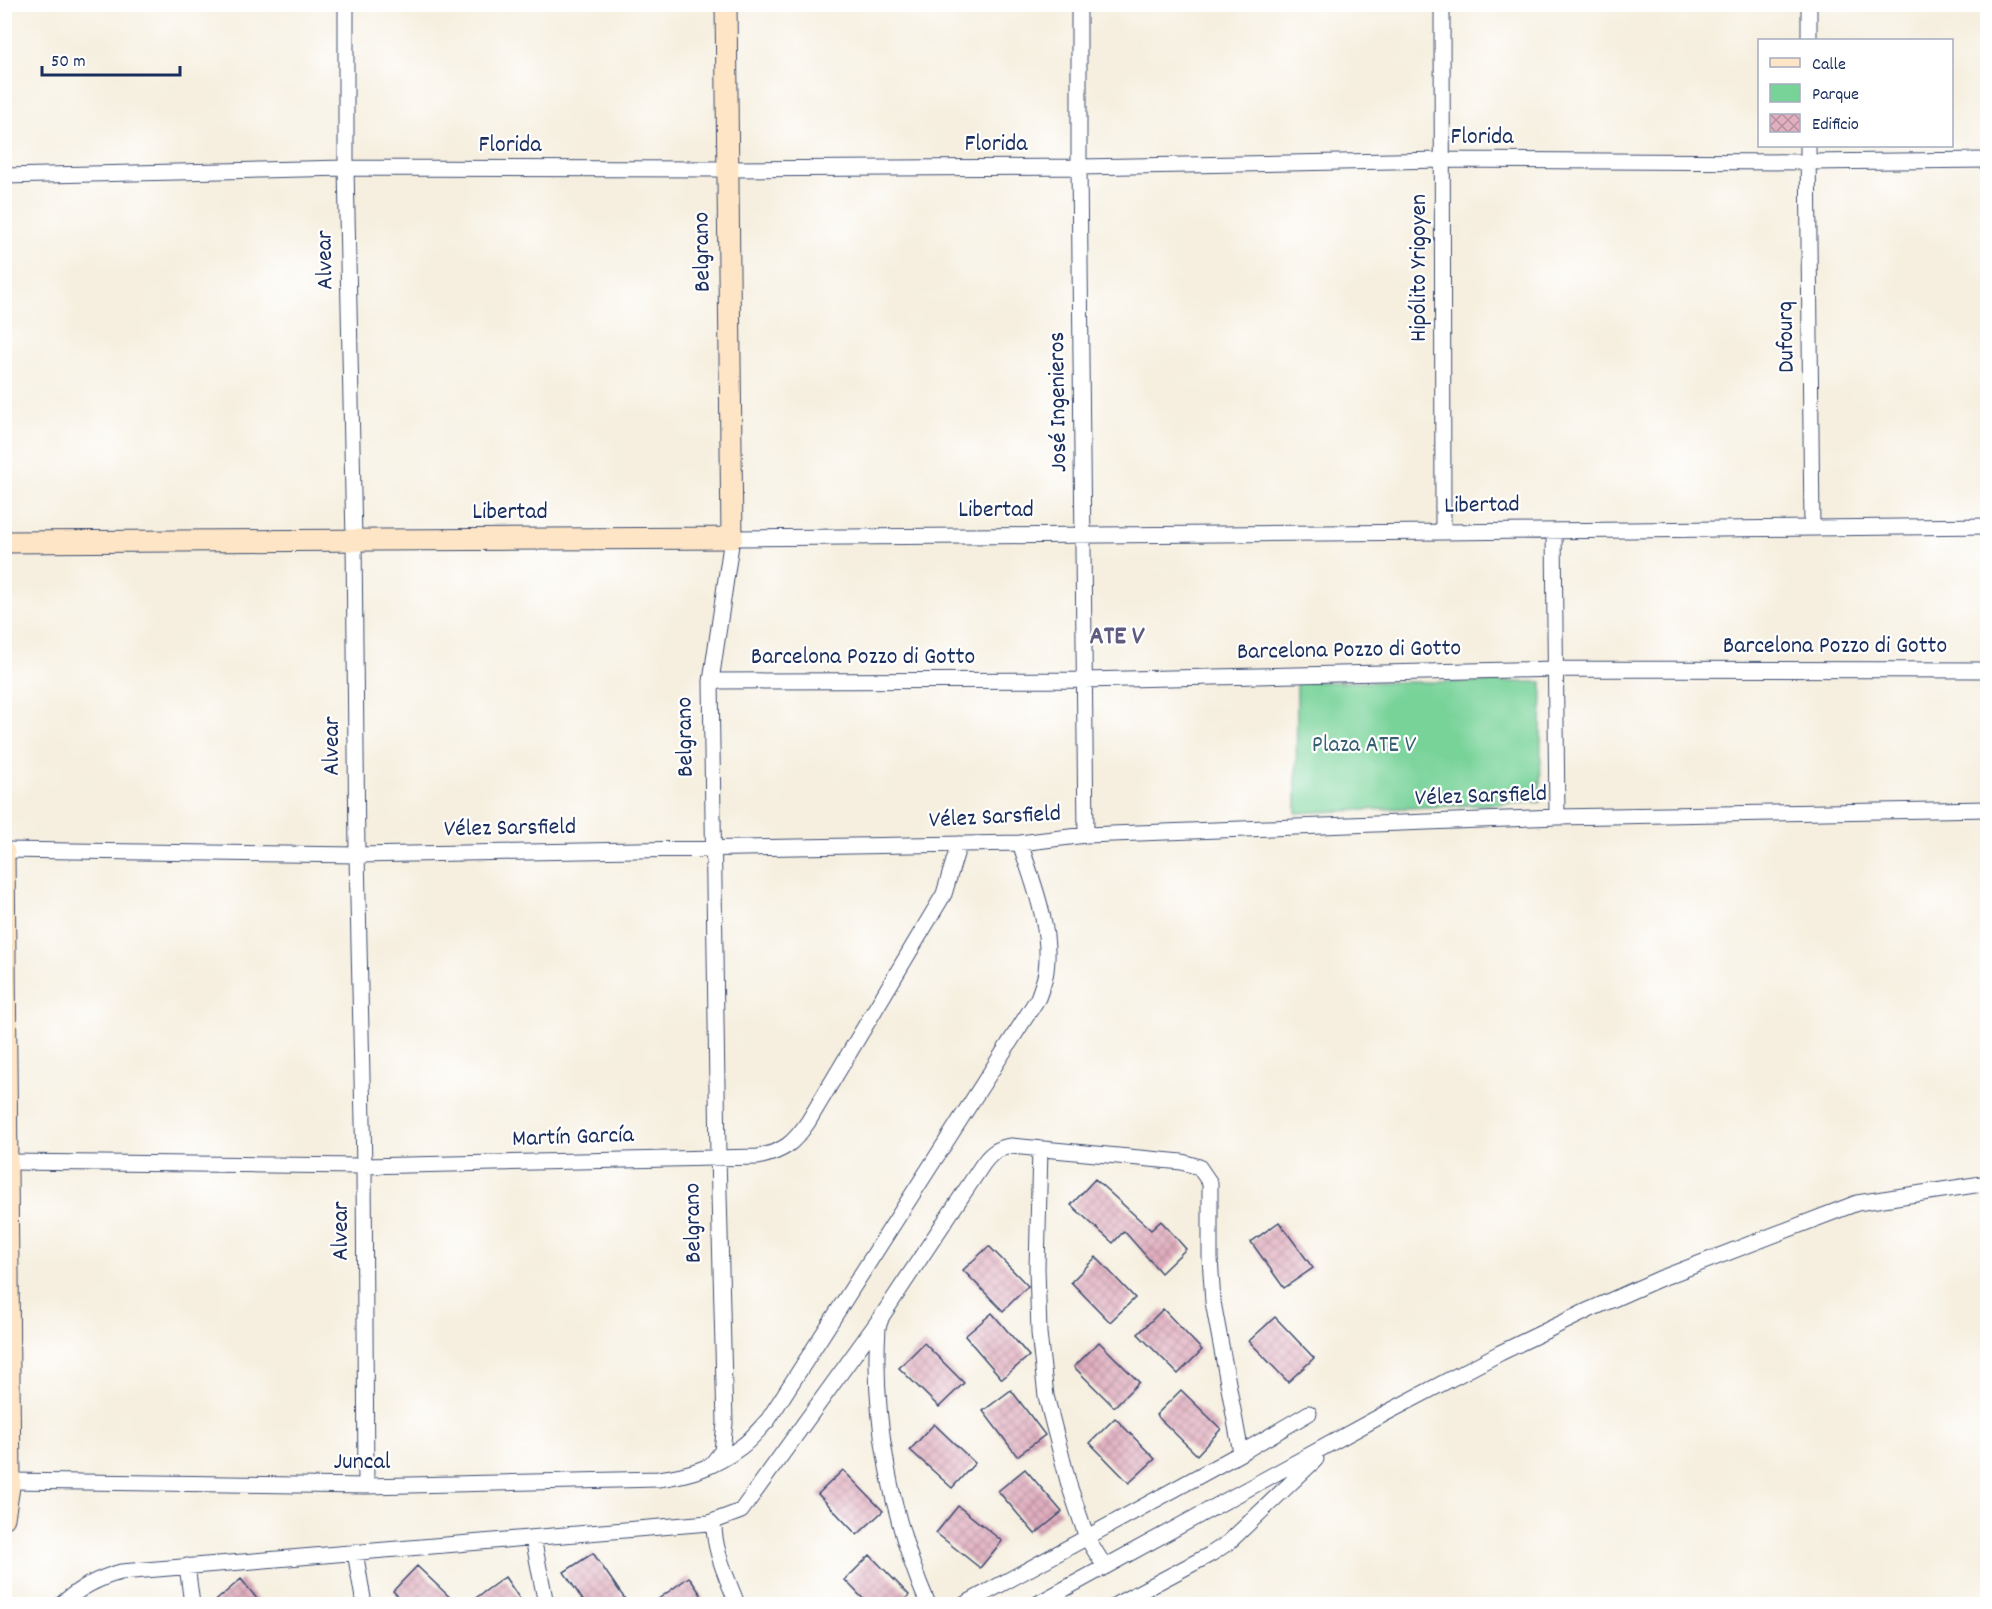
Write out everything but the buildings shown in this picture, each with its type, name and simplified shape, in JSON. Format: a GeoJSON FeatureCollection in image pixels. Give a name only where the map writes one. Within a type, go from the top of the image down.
{"type":"FeatureCollection","features":[{"type":"Feature","properties":{"kind":"main road","name":"Belgrano"},"geometry":{"type":"LineString","coordinates":[[726,4],[732,538]]}},
{"type":"Feature","properties":{"kind":"main road","name":"Libertad"},"geometry":{"type":"LineString","coordinates":[[4,543],[732,538]]}},
{"type":"Feature","properties":{"kind":"main road"},"geometry":{"type":"LineString","coordinates":[[4,851],[10,1481],[4,1518]]}},
{"type":"Feature","properties":{"kind":"street","name":"Alvear"},"geometry":{"type":"LineString","coordinates":[[346,4],[346,168],[364,1166],[366,1486]]}},
{"type":"Feature","properties":{"kind":"street","name":"José Ingenieros"},"geometry":{"type":"LineString","coordinates":[[1079,4],[1086,835]]}},
{"type":"Feature","properties":{"kind":"street","name":"Hipólito Yrigoyen"},"geometry":{"type":"LineString","coordinates":[[1442,4],[1443,532]]}},
{"type":"Feature","properties":{"kind":"street"},"geometry":{"type":"LineString","coordinates":[[1809,4],[1809,39]]}},
{"type":"Feature","properties":{"kind":"street","name":"Dufourq"},"geometry":{"type":"LineString","coordinates":[[1808,147],[1812,528]]}},
{"type":"Feature","properties":{"kind":"street","name":"Florida"},"geometry":{"type":"LineString","coordinates":[[4,176],[346,168],[728,169],[1443,160],[1808,162],[1988,160]]}},
{"type":"Feature","properties":{"kind":"street","name":"Libertad"},"geometry":{"type":"LineString","coordinates":[[732,538],[1988,526]]}},
{"type":"Feature","properties":{"kind":"street"},"geometry":{"type":"LineString","coordinates":[[1554,531],[1557,817]]}},
{"type":"Feature","properties":{"kind":"street","name":"Belgrano"},"geometry":{"type":"LineString","coordinates":[[711,1465],[722,1451],[725,1423],[718,1156],[711,681],[732,538]]}},
{"type":"Feature","properties":{"kind":"street","name":"Barcelona Pozzo di Gotto"},"geometry":{"type":"LineString","coordinates":[[711,681],[1083,680],[1556,669],[1988,670]]}},
{"type":"Feature","properties":{"kind":"street","name":"Vélez Sarsfield"},"geometry":{"type":"LineString","coordinates":[[4,851],[357,855],[1020,843],[1086,835],[1557,817],[1988,809]]}},
{"type":"Feature","properties":{"kind":"street","name":"Juncal"},"geometry":{"type":"LineString","coordinates":[[10,1481],[366,1486],[658,1479],[688,1475],[742,1447],[768,1420],[1038,998],[1046,973],[1047,952],[1041,907],[1020,843]]}},
{"type":"Feature","properties":{"kind":"street","name":"Martín García"},"geometry":{"type":"LineString","coordinates":[[8,1162],[364,1166],[718,1156],[758,1157],[779,1152],[798,1136],[944,894],[959,844]]}},
{"type":"Feature","properties":{"kind":"street"},"geometry":{"type":"LineString","coordinates":[[63,1605],[80,1589],[103,1577],[121,1572],[714,1521],[741,1511],[882,1316],[990,1154],[1011,1146],[1182,1162],[1199,1167],[1210,1183],[1210,1258],[1213,1302],[1241,1453]]}},
{"type":"Feature","properties":{"kind":"street"},"geometry":{"type":"LineString","coordinates":[[1040,1149],[1037,1268],[1039,1333],[1046,1396],[1069,1485],[1087,1538],[1105,1567]]}},
{"type":"Feature","properties":{"kind":"street"},"geometry":{"type":"LineString","coordinates":[[1036,1605],[1388,1412],[1588,1310],[1659,1279],[1857,1203],[1988,1183]]}},
{"type":"Feature","properties":{"kind":"street"},"geometry":{"type":"LineString","coordinates":[[882,1316],[878,1334],[879,1401],[885,1450],[904,1539],[928,1605]]}},
{"type":"Feature","properties":{"kind":"street"},"geometry":{"type":"LineString","coordinates":[[965,1605],[1309,1413]]}},
{"type":"Feature","properties":{"kind":"street"},"geometry":{"type":"LineString","coordinates":[[1117,1605],[1229,1542],[1333,1444]]}},
{"type":"Feature","properties":{"kind":"street"},"geometry":{"type":"LineString","coordinates":[[714,1521],[715,1542],[737,1605]]}},
{"type":"Feature","properties":{"kind":"street"},"geometry":{"type":"LineString","coordinates":[[533,1538],[546,1605]]}},
{"type":"Feature","properties":{"kind":"street"},"geometry":{"type":"LineString","coordinates":[[355,1552],[364,1605]]}},
{"type":"Feature","properties":{"kind":"street"},"geometry":{"type":"LineString","coordinates":[[187,1566],[192,1605]]}},
{"type":"Feature","properties":{"kind":"green space","name":"Plaza ATE V"},"geometry":{"type":"Polygon","coordinates":[[[1297,682],[1542,682],[1540,802],[1296,813],[1297,682]]]}},
{"type":"Feature","properties":{"kind":"district","name":"ATE V"},"geometry":{"type":"Point","coordinates":[1117,637]}}]}
